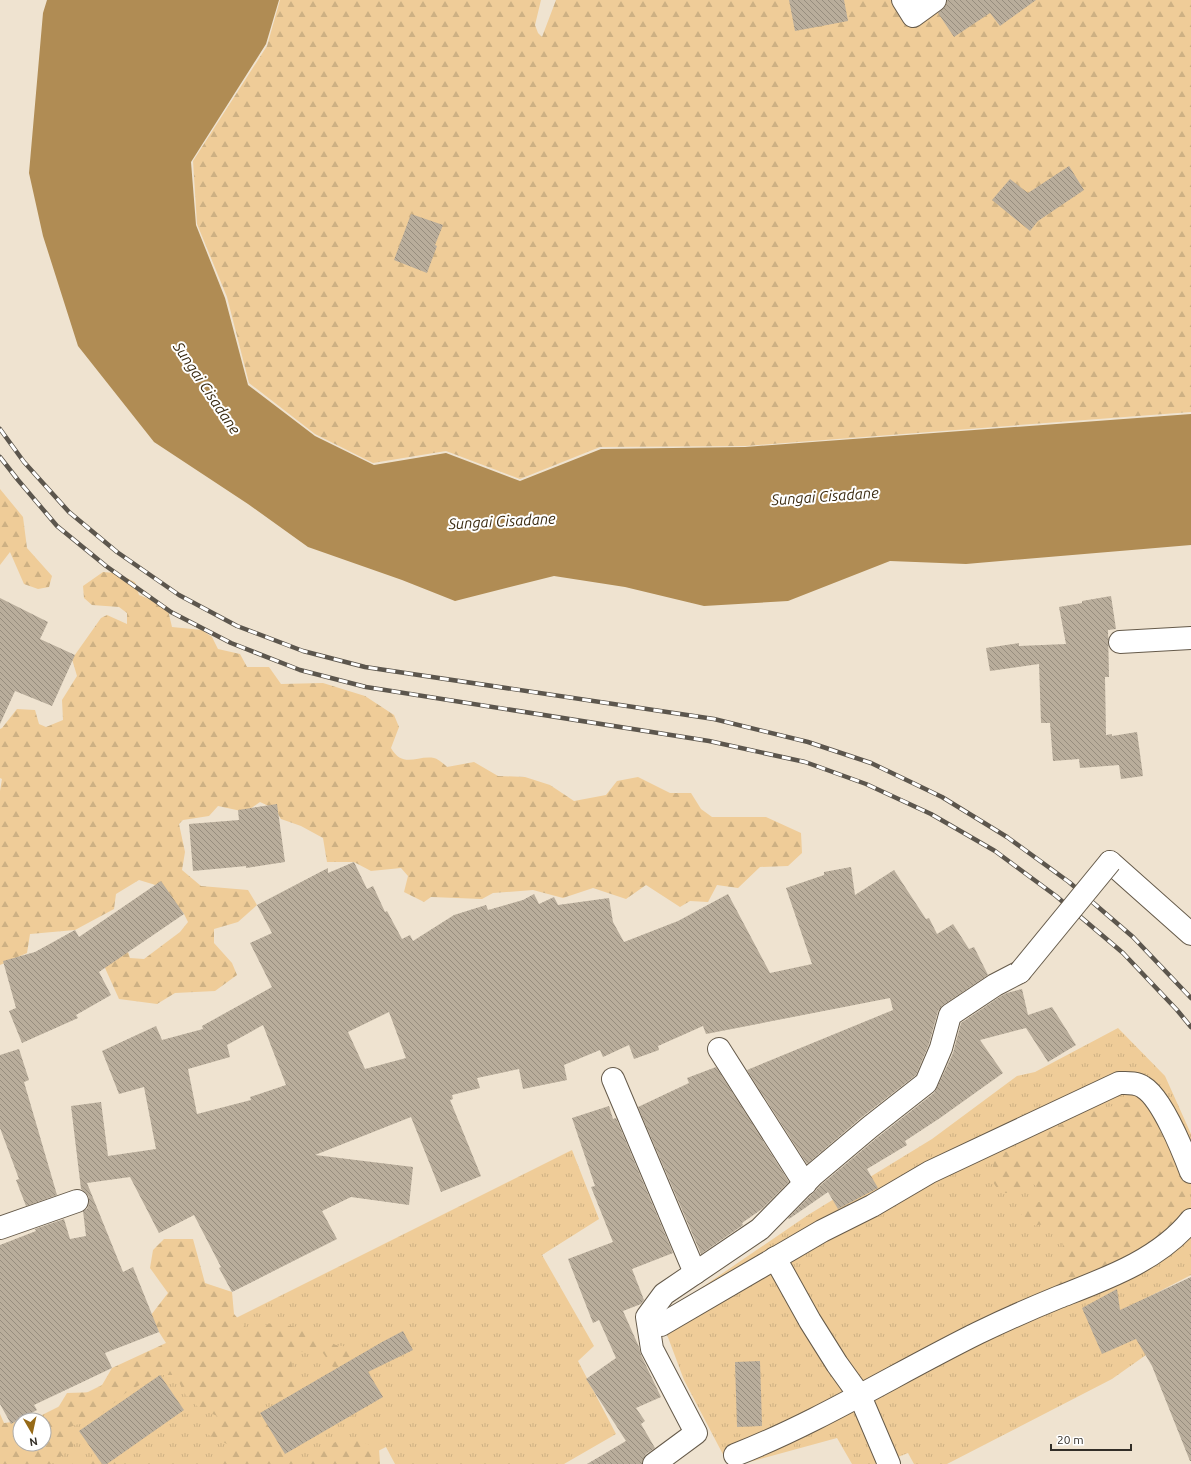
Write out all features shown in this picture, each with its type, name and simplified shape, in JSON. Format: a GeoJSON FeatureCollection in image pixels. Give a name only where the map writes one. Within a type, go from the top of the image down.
{"type":"FeatureCollection","features":[{"type":"Feature","properties":{"kind":"street"},"geometry":{"type":"LineString","coordinates":[[908,8],[935,0]]}},
{"type":"Feature","properties":{"kind":"street"},"geometry":{"type":"LineString","coordinates":[[1120,642],[1191,638]]}},
{"type":"Feature","properties":{"kind":"street"},"geometry":{"type":"LineString","coordinates":[[654,1464],[696,1434],[652,1349],[647,1317],[664,1294],[760,1229],[805,1184],[870,1127],[926,1083],[941,1048],[950,1015],[995,985],[1020,972],[1110,862],[1191,934]]}},
{"type":"Feature","properties":{"kind":"street"},"geometry":{"type":"LineString","coordinates":[[719,1049],[805,1184]]}},
{"type":"Feature","properties":{"kind":"street"},"geometry":{"type":"LineString","coordinates":[[613,1079],[696,1272]]}},
{"type":"Feature","properties":{"kind":"street"},"geometry":{"type":"LineString","coordinates":[[661,1325],[822,1231],[872,1206],[930,1172],[1119,1083],[1130,1082],[1143,1086],[1155,1098],[1180,1144],[1191,1172]]}},
{"type":"Feature","properties":{"kind":"street"},"geometry":{"type":"LineString","coordinates":[[0,1228],[77,1201]]}},
{"type":"Feature","properties":{"kind":"street"},"geometry":{"type":"LineString","coordinates":[[735,1456],[761,1445],[860,1396],[979,1332],[1112,1276],[1136,1264],[1170,1241],[1185,1228],[1191,1220]]}},
{"type":"Feature","properties":{"kind":"street"},"geometry":{"type":"LineString","coordinates":[[775,1258],[810,1321],[837,1364],[860,1396],[889,1464]]}},
{"type":"Feature","properties":{"kind":"green space"},"geometry":{"type":"Polygon","coordinates":[[[280,0],[541,0],[535,25],[538,33],[542,37],[556,0],[1191,0],[1191,412],[746,446],[600,447],[520,479],[446,451],[373,463],[315,434],[249,383],[227,297],[197,224],[193,161],[267,46],[280,0]]]}},
{"type":"Feature","properties":{"kind":"green space"},"geometry":{"type":"Polygon","coordinates":[[[0,489],[23,517],[27,548],[52,576],[49,587],[38,589],[24,584],[10,552],[0,565],[0,489]]]}},
{"type":"Feature","properties":{"kind":"green space"},"geometry":{"type":"Polygon","coordinates":[[[103,572],[116,573],[135,582],[139,595],[167,606],[172,627],[202,630],[212,637],[218,649],[240,654],[247,667],[269,667],[281,684],[323,683],[365,696],[394,715],[399,727],[391,748],[400,758],[411,760],[434,758],[439,760],[447,767],[474,762],[498,776],[525,777],[550,785],[574,801],[606,795],[617,781],[638,777],[670,793],[691,793],[701,809],[712,817],[766,817],[801,833],[802,853],[788,866],[760,867],[738,888],[717,885],[708,902],[690,901],[680,907],[646,885],[626,899],[593,888],[563,898],[533,890],[493,893],[482,899],[431,897],[424,902],[404,892],[408,876],[401,868],[371,871],[354,862],[327,862],[323,838],[301,826],[281,819],[275,809],[260,802],[246,812],[218,806],[209,816],[183,820],[179,824],[185,852],[182,870],[201,886],[248,890],[257,905],[238,922],[214,929],[214,943],[232,963],[237,975],[215,991],[175,993],[157,1004],[119,999],[96,948],[128,952],[130,958],[144,959],[180,932],[188,922],[184,914],[162,887],[139,880],[116,894],[114,909],[75,930],[30,934],[27,953],[0,965],[0,791],[2,779],[0,778],[0,729],[17,709],[35,710],[39,724],[46,727],[63,720],[62,700],[77,676],[72,659],[101,618],[107,615],[127,624],[127,613],[119,607],[92,605],[84,598],[83,586],[103,572]]]}},
{"type":"Feature","properties":{"kind":"green space"},"geometry":{"type":"Polygon","coordinates":[[[1118,1028],[1165,1076],[1191,1134],[1191,1275],[1133,1305],[1153,1350],[1112,1379],[947,1464],[914,1464],[908,1453],[881,1464],[852,1464],[837,1438],[742,1464],[728,1464],[684,1380],[660,1316],[808,1215],[932,1139],[1017,1076],[1035,1072],[1118,1028]]]}},
{"type":"Feature","properties":{"kind":"green space"},"geometry":{"type":"Polygon","coordinates":[[[1142,1099],[1156,1114],[1178,1154],[1190,1187],[1189,1212],[1172,1235],[1063,1287],[1055,1285],[1054,1269],[1063,1247],[1061,1236],[1048,1224],[1027,1226],[1021,1218],[1023,1208],[1044,1200],[1045,1192],[1033,1184],[1016,1193],[1002,1193],[994,1184],[992,1179],[992,1170],[996,1153],[1025,1149],[1035,1139],[1080,1116],[1096,1110],[1142,1099]]]}},
{"type":"Feature","properties":{"kind":"green space"},"geometry":{"type":"Polygon","coordinates":[[[572,1150],[599,1219],[542,1255],[594,1346],[578,1361],[616,1434],[564,1464],[395,1464],[386,1447],[352,1464],[23,1464],[15,1452],[52,1452],[52,1412],[48,1412],[572,1150]]]}},
{"type":"Feature","properties":{"kind":"green space"},"geometry":{"type":"Polygon","coordinates":[[[164,1239],[193,1239],[205,1283],[232,1292],[234,1314],[248,1330],[272,1323],[297,1327],[336,1345],[364,1350],[374,1362],[369,1380],[340,1377],[323,1353],[290,1351],[293,1373],[312,1393],[302,1403],[271,1395],[263,1401],[277,1445],[289,1460],[301,1463],[337,1441],[356,1439],[379,1449],[380,1464],[217,1464],[216,1462],[231,1446],[203,1432],[217,1416],[198,1407],[184,1393],[176,1375],[160,1375],[128,1391],[98,1417],[70,1427],[75,1436],[73,1447],[51,1464],[0,1464],[0,1414],[4,1423],[12,1422],[12,1452],[52,1452],[52,1416],[67,1393],[98,1392],[112,1368],[166,1343],[151,1315],[168,1293],[150,1268],[153,1250],[164,1239]]]}},
{"type":"Feature","properties":{"kind":"green space"},"geometry":{"type":"Polygon","coordinates":[[[3,1434],[12,1439],[12,1448],[3,1434]]]}},
{"type":"Feature","properties":{"kind":"green space"},"geometry":{"type":"Polygon","coordinates":[[[80,1457],[110,1457],[116,1464],[72,1464],[80,1457]]]}},
{"type":"Feature","properties":{"kind":"water","name":"Sungai Cisadane"},"geometry":{"type":"Polygon","coordinates":[[[47,0],[279,0],[266,44],[191,162],[196,225],[225,298],[248,385],[315,436],[374,465],[446,453],[520,481],[601,449],[745,447],[1191,414],[1191,545],[966,564],[890,561],[788,601],[704,606],[625,587],[554,576],[455,601],[402,580],[308,547],[248,504],[154,442],[78,346],[43,236],[29,173],[43,13],[47,0]]]}},
{"type":"Feature","properties":{"kind":"building"},"geometry":{"type":"Polygon","coordinates":[[[789,0],[844,0],[848,21],[795,31],[789,0]]]}},
{"type":"Feature","properties":{"kind":"building"},"geometry":{"type":"Polygon","coordinates":[[[947,0],[1036,0],[1000,26],[990,13],[954,37],[938,13],[946,5],[947,0]]]}},
{"type":"Feature","properties":{"kind":"building"},"geometry":{"type":"Polygon","coordinates":[[[1069,166],[1084,190],[1038,221],[1030,231],[992,200],[1010,179],[1028,193],[1069,166]]]}},
{"type":"Feature","properties":{"kind":"building"},"geometry":{"type":"Polygon","coordinates":[[[411,214],[443,225],[435,245],[437,246],[427,273],[394,260],[411,214]]]}},
{"type":"Feature","properties":{"kind":"building"},"geometry":{"type":"Polygon","coordinates":[[[1111,596],[1116,629],[1108,630],[1109,677],[1105,677],[1106,735],[1112,734],[1112,736],[1137,732],[1143,776],[1121,779],[1119,765],[1080,768],[1079,759],[1053,761],[1050,723],[1041,723],[1039,664],[990,671],[986,648],[1019,643],[1019,646],[1066,644],[1059,607],[1111,596]]]}},
{"type":"Feature","properties":{"kind":"building"},"geometry":{"type":"Polygon","coordinates":[[[0,598],[48,622],[40,639],[75,655],[52,706],[15,691],[0,724],[0,598]]]}},
{"type":"Feature","properties":{"kind":"building"},"geometry":{"type":"Polygon","coordinates":[[[277,804],[285,862],[246,868],[246,866],[193,871],[189,824],[239,820],[238,810],[277,804]]]}},
{"type":"Feature","properties":{"kind":"building"},"geometry":{"type":"Polygon","coordinates":[[[354,862],[367,889],[373,886],[385,912],[387,911],[402,939],[410,935],[413,941],[454,915],[486,905],[488,910],[523,900],[534,894],[539,904],[554,897],[558,905],[609,898],[613,922],[624,942],[678,921],[728,894],[770,973],[812,964],[786,888],[824,875],[824,872],[851,867],[855,895],[894,870],[926,919],[929,918],[937,934],[953,924],[969,949],[974,947],[988,975],[943,1005],[938,1011],[929,1044],[916,1075],[862,1117],[807,1164],[747,1070],[893,1010],[890,998],[706,1034],[703,1026],[658,1046],[659,1050],[634,1059],[629,1045],[603,1057],[600,1050],[564,1065],[567,1080],[523,1089],[519,1069],[477,1078],[480,1088],[452,1095],[453,1099],[450,1100],[481,1176],[441,1192],[411,1117],[315,1155],[413,1167],[409,1205],[351,1197],[322,1211],[337,1239],[232,1292],[194,1215],[159,1233],[130,1177],[87,1183],[123,1272],[133,1267],[159,1332],[105,1353],[112,1368],[34,1405],[37,1410],[33,1412],[12,1412],[11,1424],[0,1404],[0,1245],[36,1231],[35,1229],[64,1219],[70,1239],[86,1236],[83,1211],[87,1209],[89,1197],[81,1189],[71,1106],[101,1102],[108,1156],[156,1149],[144,1087],[119,1094],[102,1051],[156,1026],[162,1040],[203,1029],[202,1026],[272,987],[250,943],[272,933],[257,905],[328,868],[328,873],[354,862]],[[389,1012],[348,1032],[365,1069],[406,1058],[389,1012]],[[263,1025],[227,1045],[230,1057],[188,1069],[197,1114],[251,1100],[250,1097],[286,1085],[263,1025]]]}},
{"type":"Feature","properties":{"kind":"building"},"geometry":{"type":"Polygon","coordinates":[[[161,881],[184,914],[99,972],[111,995],[76,1015],[78,1018],[22,1043],[9,1011],[16,1008],[3,961],[35,952],[75,930],[79,937],[161,881]]]}},
{"type":"Feature","properties":{"kind":"building"},"geometry":{"type":"Polygon","coordinates":[[[1022,989],[1028,1015],[1052,1007],[1076,1045],[1048,1062],[1026,1028],[980,1040],[1003,1073],[905,1141],[907,1145],[867,1169],[878,1188],[838,1209],[828,1192],[789,1219],[788,1218],[822,1184],[934,1093],[953,1053],[961,1023],[1001,996],[1022,989]]]}},
{"type":"Feature","properties":{"kind":"building"},"geometry":{"type":"Polygon","coordinates":[[[19,1049],[29,1080],[24,1082],[57,1195],[26,1206],[16,1180],[19,1179],[0,1128],[0,1055],[19,1049]]]}},
{"type":"Feature","properties":{"kind":"building"},"geometry":{"type":"Polygon","coordinates":[[[716,1067],[789,1182],[762,1209],[742,1223],[743,1225],[701,1254],[638,1107],[689,1083],[687,1078],[716,1067]]]}},
{"type":"Feature","properties":{"kind":"building"},"geometry":{"type":"Polygon","coordinates":[[[609,1106],[613,1119],[616,1118],[673,1253],[632,1269],[644,1300],[641,1304],[623,1311],[641,1355],[661,1397],[636,1408],[645,1421],[641,1424],[655,1448],[646,1454],[642,1464],[587,1464],[626,1441],[586,1379],[616,1358],[599,1320],[593,1323],[568,1259],[613,1242],[591,1187],[595,1186],[572,1118],[609,1106]]]}},
{"type":"Feature","properties":{"kind":"building"},"geometry":{"type":"Polygon","coordinates":[[[1191,1277],[1190,1461],[1152,1366],[1136,1339],[1102,1354],[1082,1308],[1117,1289],[1120,1310],[1191,1277]]]}},
{"type":"Feature","properties":{"kind":"building"},"geometry":{"type":"Polygon","coordinates":[[[403,1331],[413,1350],[368,1372],[383,1397],[285,1454],[260,1413],[403,1331]]]}},
{"type":"Feature","properties":{"kind":"building"},"geometry":{"type":"Polygon","coordinates":[[[760,1361],[762,1426],[737,1427],[735,1362],[760,1361]]]}},
{"type":"Feature","properties":{"kind":"building"},"geometry":{"type":"Polygon","coordinates":[[[160,1375],[184,1410],[107,1464],[102,1464],[79,1431],[160,1375]]]}},
{"type":"Feature","properties":{"kind":"railway"},"geometry":{"type":"LineString","coordinates":[[0,429],[24,462],[69,512],[117,552],[179,595],[237,626],[303,651],[365,667],[714,719],[808,742],[871,763],[942,797],[1007,837],[1069,882],[1133,937],[1191,998]]}},
{"type":"Feature","properties":{"kind":"railway"},"geometry":{"type":"LineString","coordinates":[[0,457],[57,526],[106,566],[171,612],[231,643],[300,670],[366,687],[709,741],[805,762],[866,784],[931,814],[995,851],[1056,896],[1123,953],[1191,1027]]}}]}
